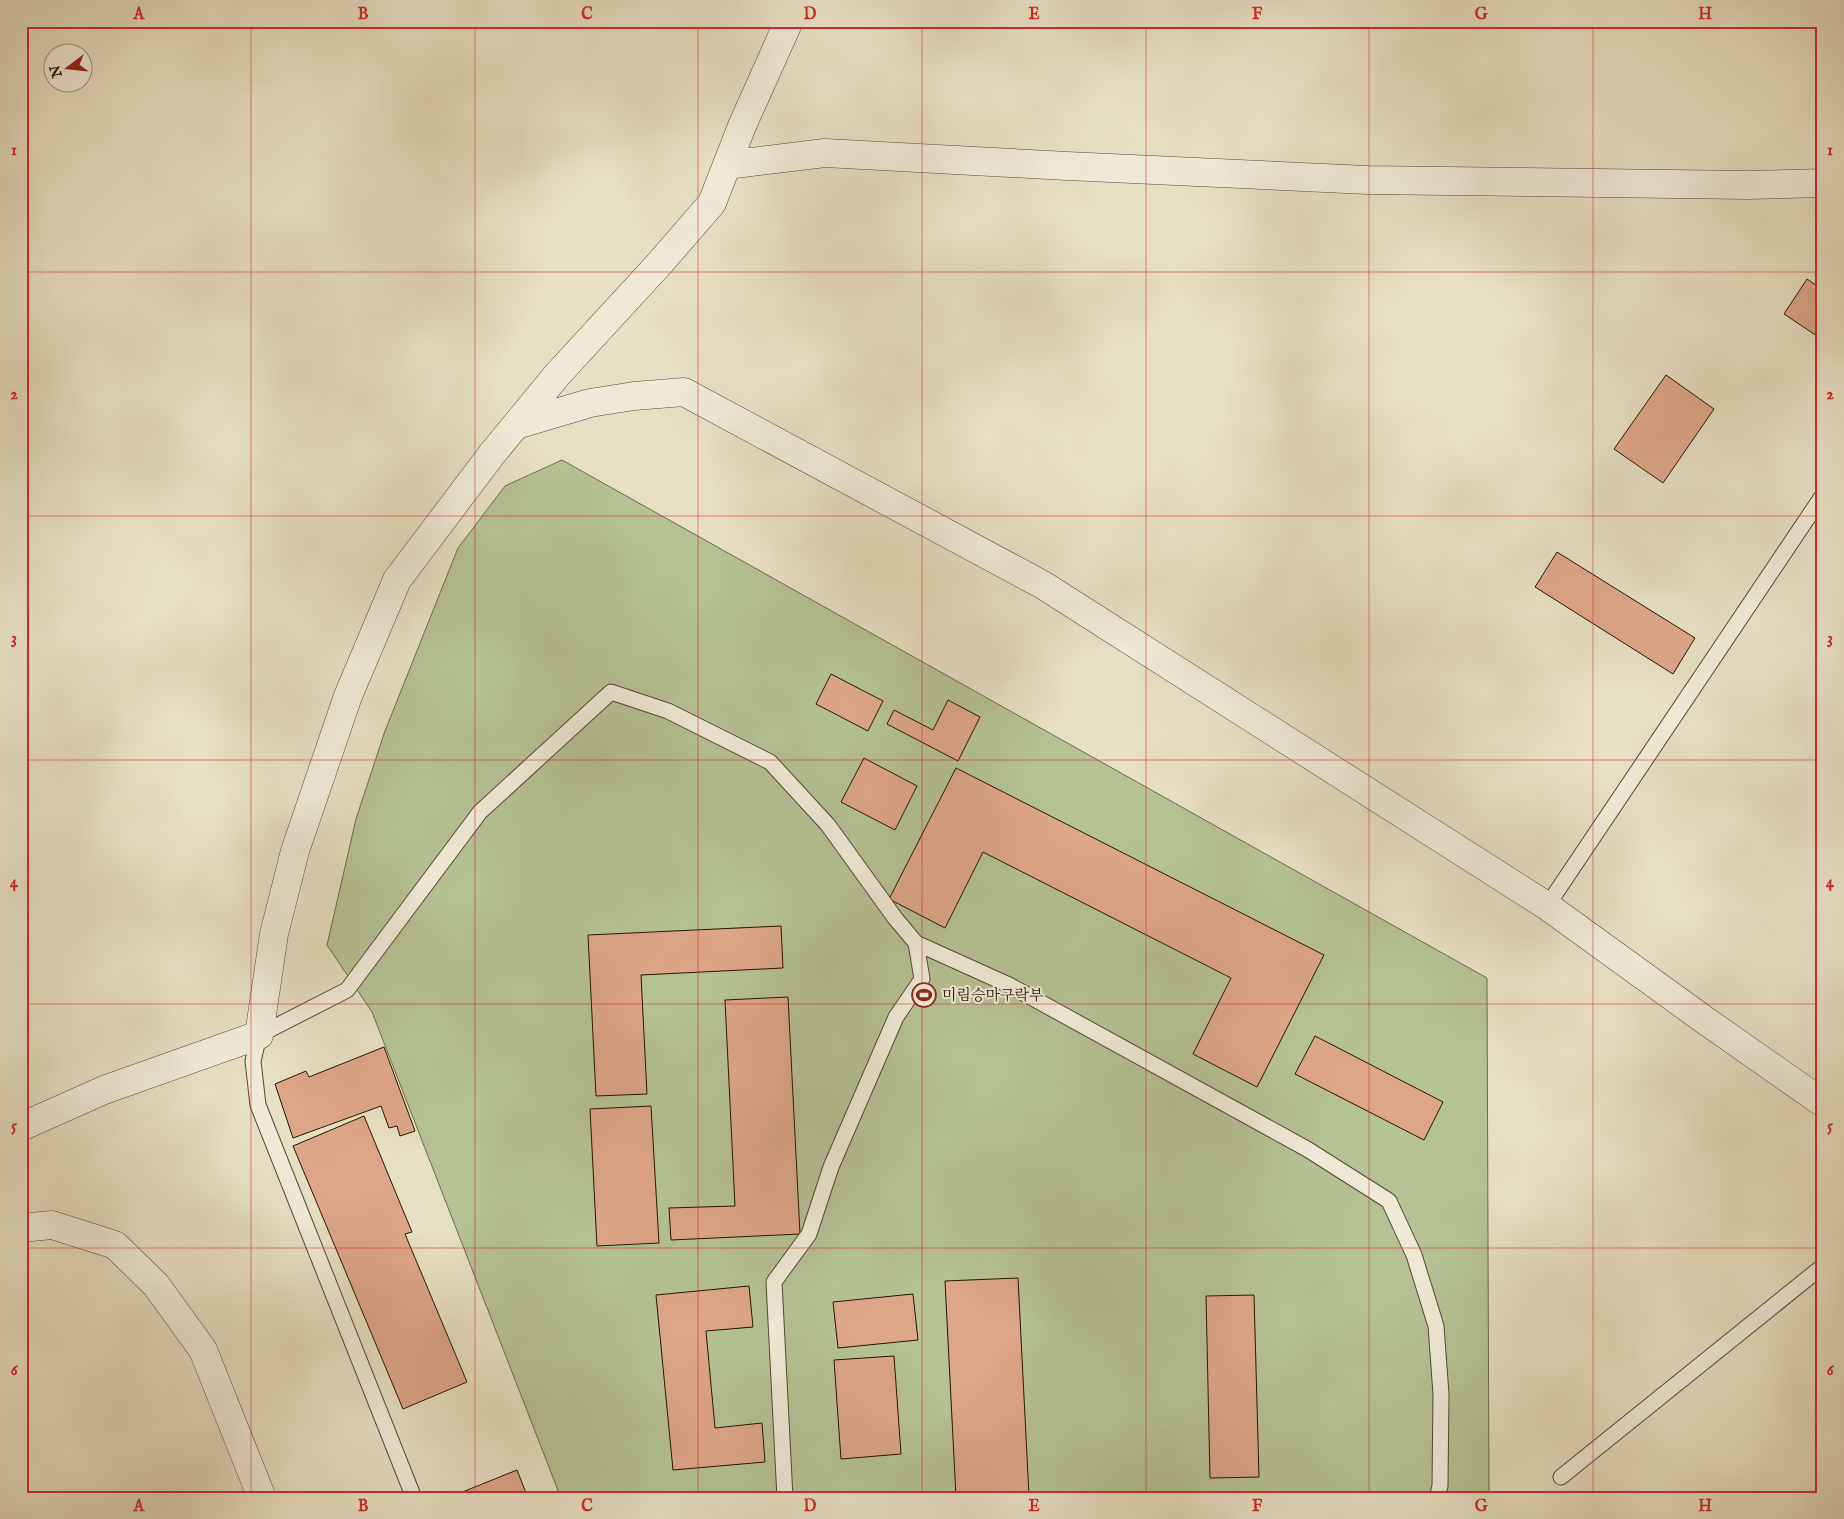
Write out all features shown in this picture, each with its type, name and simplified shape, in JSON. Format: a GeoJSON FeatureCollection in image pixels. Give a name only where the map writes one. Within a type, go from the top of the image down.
{"type":"FeatureCollection","features":[{"type":"Feature","properties":{"kind":"street"},"geometry":{"type":"LineString","coordinates":[[21,1127],[104,1090],[259,1035],[274,934],[295,851],[348,696],[397,580],[556,375],[660,263],[712,203],[776,46],[789,21]]}},
{"type":"Feature","properties":{"kind":"street"},"geometry":{"type":"LineString","coordinates":[[726,165],[825,153],[1367,180],[1747,185],[1823,184]]}},
{"type":"Feature","properties":{"kind":"street"},"geometry":{"type":"LineString","coordinates":[[516,425],[590,403],[634,396],[684,392],[1043,585],[1547,906],[1823,1103]]}},
{"type":"Feature","properties":{"kind":"street"},"geometry":{"type":"LineString","coordinates":[[21,1228],[52,1225],[115,1244],[156,1285],[203,1350],[262,1498]]}},
{"type":"Feature","properties":{"kind":"lane"},"geometry":{"type":"LineString","coordinates":[[1547,906],[1823,495]]}},
{"type":"Feature","properties":{"kind":"lane"},"geometry":{"type":"LineString","coordinates":[[414,1498],[258,1105],[253,1061],[259,1035],[347,990],[480,812],[611,692],[668,711],[770,762],[828,825],[894,918],[916,943],[1009,985],[1307,1149],[1390,1201],[1414,1255],[1436,1326],[1441,1394],[1440,1486],[1438,1498]]}},
{"type":"Feature","properties":{"kind":"lane"},"geometry":{"type":"LineString","coordinates":[[785,1498],[774,1282],[809,1234],[831,1167],[896,1017],[922,979],[916,943]]}},
{"type":"Feature","properties":{"kind":"lane"},"geometry":{"type":"LineString","coordinates":[[1561,1477],[1823,1266]]}},
{"type":"Feature","properties":{"kind":"green space","name":"미림승마구락부"},"geometry":{"type":"Polygon","coordinates":[[[562,460],[1487,978],[1489,1498],[561,1498],[372,1012],[327,945],[356,819],[385,731],[458,548],[505,486],[562,460]]]}},
{"type":"Feature","properties":{"kind":"building"},"geometry":{"type":"Polygon","coordinates":[[[1807,279],[1823,290],[1823,340],[1784,314],[1807,279]]]}},
{"type":"Feature","properties":{"kind":"building"},"geometry":{"type":"Polygon","coordinates":[[[1666,375],[1714,409],[1663,483],[1614,449],[1666,375]]]}},
{"type":"Feature","properties":{"kind":"building"},"geometry":{"type":"Polygon","coordinates":[[[1557,552],[1695,638],[1673,674],[1535,587],[1557,552]]]}},
{"type":"Feature","properties":{"kind":"building"},"geometry":{"type":"Polygon","coordinates":[[[831,674],[883,701],[868,731],[816,704],[831,674]]]}},
{"type":"Feature","properties":{"kind":"building"},"geometry":{"type":"Polygon","coordinates":[[[948,700],[980,717],[958,761],[887,724],[894,710],[933,730],[948,700]]]}},
{"type":"Feature","properties":{"kind":"building"},"geometry":{"type":"Polygon","coordinates":[[[864,758],[917,786],[895,830],[841,802],[864,758]]]}},
{"type":"Feature","properties":{"kind":"building"},"geometry":{"type":"Polygon","coordinates":[[[956,768],[1324,955],[1257,1087],[1193,1054],[1231,978],[983,852],[945,928],[889,899],[956,768]]]}},
{"type":"Feature","properties":{"kind":"building"},"geometry":{"type":"Polygon","coordinates":[[[781,926],[783,968],[641,975],[647,1094],[596,1096],[588,935],[781,926]]]}},
{"type":"Feature","properties":{"kind":"building"},"geometry":{"type":"Polygon","coordinates":[[[788,997],[800,1234],[671,1240],[669,1208],[735,1206],[725,1000],[788,997]]]}},
{"type":"Feature","properties":{"kind":"building"},"geometry":{"type":"Polygon","coordinates":[[[1315,1036],[1443,1102],[1424,1140],[1295,1074],[1315,1036]]]}},
{"type":"Feature","properties":{"kind":"building"},"geometry":{"type":"Polygon","coordinates":[[[384,1047],[415,1131],[400,1136],[397,1126],[389,1128],[381,1106],[293,1138],[275,1084],[306,1071],[309,1077],[384,1047]]]}},
{"type":"Feature","properties":{"kind":"building"},"geometry":{"type":"Polygon","coordinates":[[[651,1106],[659,1243],[597,1246],[590,1109],[651,1106]]]}},
{"type":"Feature","properties":{"kind":"building"},"geometry":{"type":"Polygon","coordinates":[[[364,1116],[412,1232],[405,1234],[467,1382],[403,1409],[293,1146],[364,1116]]]}},
{"type":"Feature","properties":{"kind":"building"},"geometry":{"type":"Polygon","coordinates":[[[1018,1278],[1029,1496],[956,1498],[945,1281],[1018,1278]]]}},
{"type":"Feature","properties":{"kind":"building"},"geometry":{"type":"Polygon","coordinates":[[[749,1286],[753,1327],[706,1331],[715,1428],[762,1423],[765,1462],[673,1470],[656,1295],[749,1286]]]}},
{"type":"Feature","properties":{"kind":"building"},"geometry":{"type":"Polygon","coordinates":[[[913,1294],[918,1340],[838,1348],[833,1302],[913,1294]]]}},
{"type":"Feature","properties":{"kind":"building"},"geometry":{"type":"Polygon","coordinates":[[[1254,1295],[1259,1477],[1210,1478],[1206,1296],[1254,1295]]]}},
{"type":"Feature","properties":{"kind":"building"},"geometry":{"type":"Polygon","coordinates":[[[894,1356],[901,1454],[841,1459],[834,1360],[894,1356]]]}},
{"type":"Feature","properties":{"kind":"building"},"geometry":{"type":"Polygon","coordinates":[[[517,1470],[528,1498],[456,1498],[455,1495],[517,1470]]]}},
{"type":"Feature","properties":{"kind":"place","name":"미림승마구락부"},"geometry":{"type":"Point","coordinates":[924,995]}}]}
